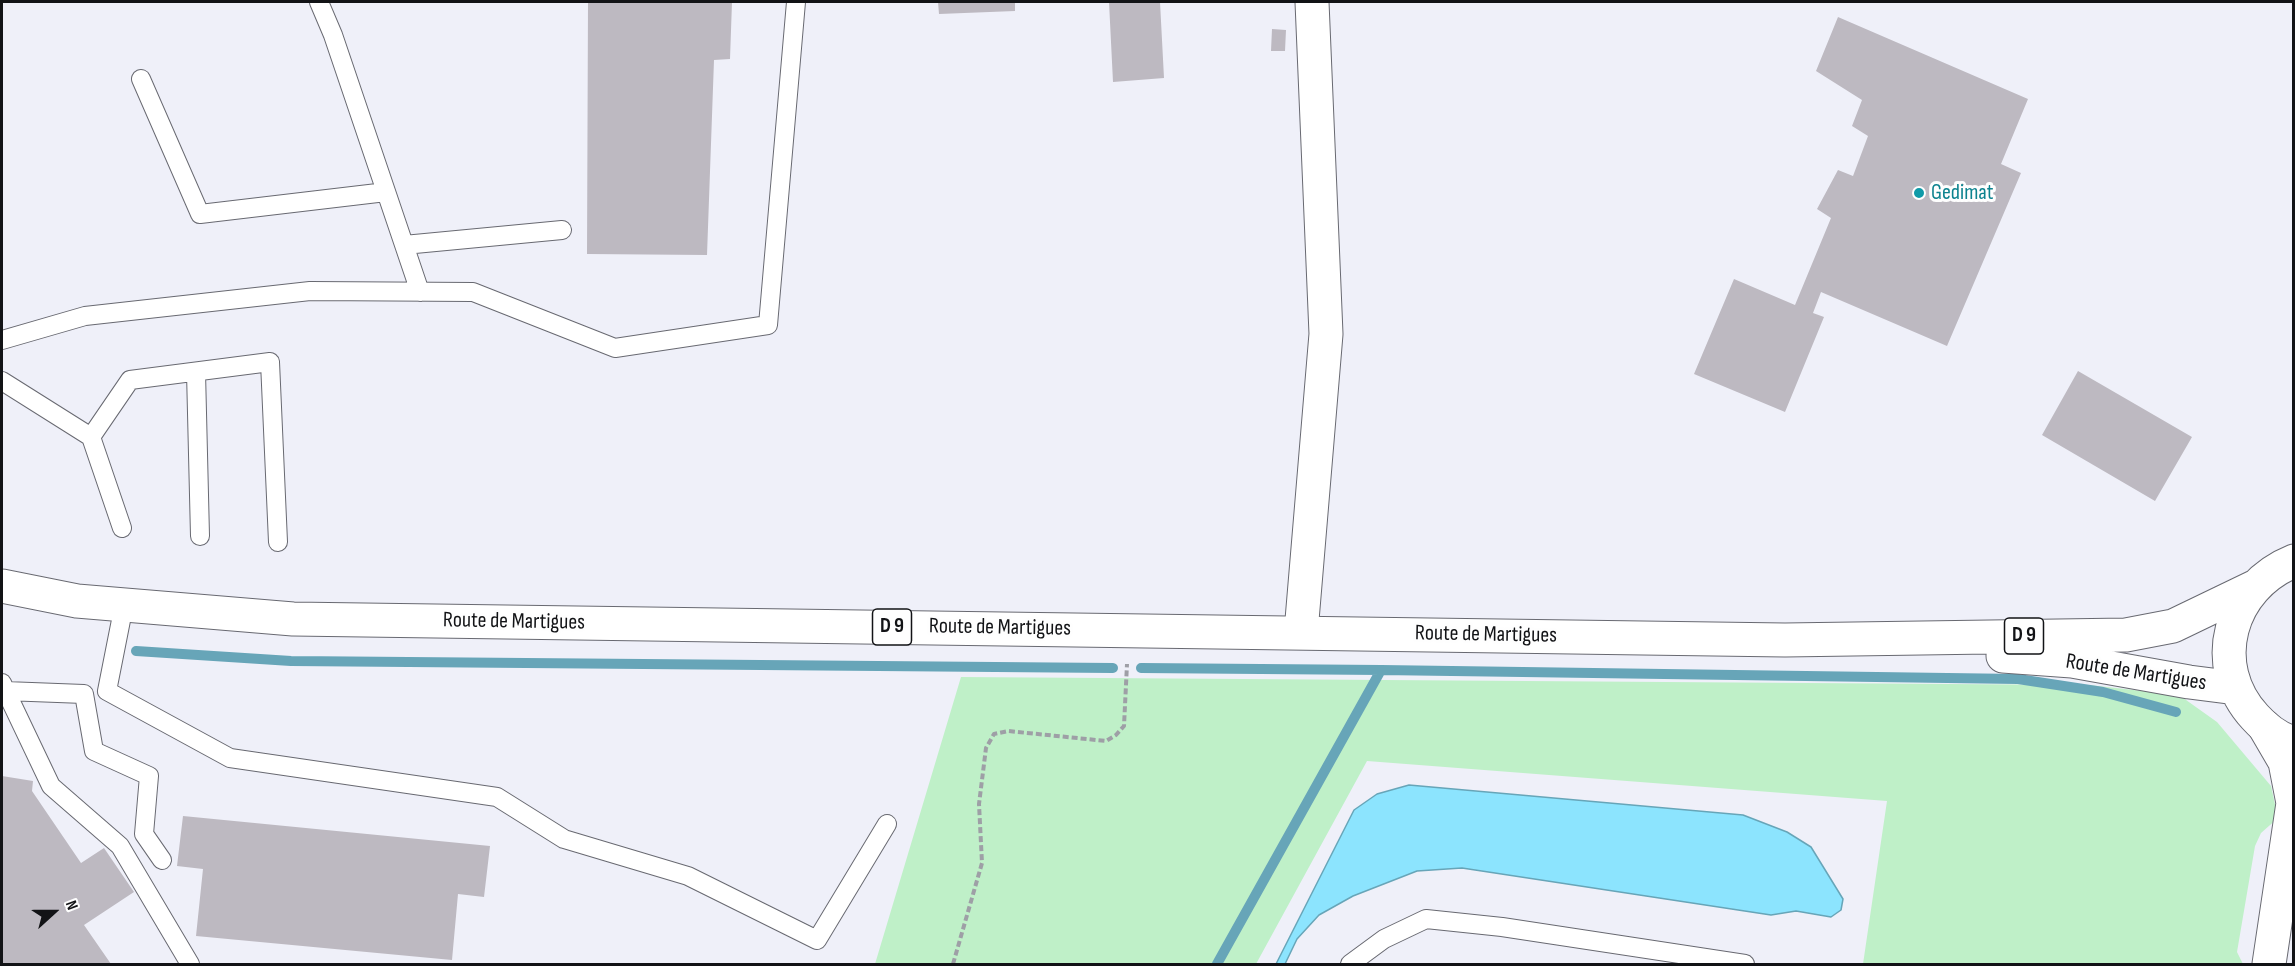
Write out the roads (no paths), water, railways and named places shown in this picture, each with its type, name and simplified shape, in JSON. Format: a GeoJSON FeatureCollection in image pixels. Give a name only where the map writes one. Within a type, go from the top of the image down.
{"type":"FeatureCollection","features":[{"type":"Feature","properties":{"kind":"main road"},"geometry":{"type":"LineString","coordinates":[[1301,632],[1326,334],[1311,2]]}},
{"type":"Feature","properties":{"kind":"main road"},"geometry":{"type":"LineString","coordinates":[[2269,964],[2293,803],[2285,762],[2264,726],[2248,709],[2236,688],[2229,662],[2231,635],[2239,609],[2254,587],[2277,568],[2294,561]]}},
{"type":"Feature","properties":{"kind":"main road","name":"Route de Martigues"},"geometry":{"type":"LineString","coordinates":[[2,586],[77,601],[293,619],[1785,640],[2126,634],[2173,626],[2254,587]]}},
{"type":"Feature","properties":{"kind":"main road","name":"Route de Martigues"},"geometry":{"type":"LineString","coordinates":[[1785,640],[2072,661],[2236,688]]}},
{"type":"Feature","properties":{"kind":"main road"},"geometry":{"type":"LineString","coordinates":[[2264,726],[2294,743]]}},
{"type":"Feature","properties":{"kind":"lane"},"geometry":{"type":"LineString","coordinates":[[319,2],[333,35],[420,292]]}},
{"type":"Feature","properties":{"kind":"lane"},"geometry":{"type":"LineString","coordinates":[[2,340],[85,316],[310,291],[473,292],[615,348],[768,325],[796,2]]}},
{"type":"Feature","properties":{"kind":"lane"},"geometry":{"type":"LineString","coordinates":[[141,79],[200,214],[386,192]]}},
{"type":"Feature","properties":{"kind":"lane"},"geometry":{"type":"LineString","coordinates":[[404,245],[562,230]]}},
{"type":"Feature","properties":{"kind":"lane"},"geometry":{"type":"LineString","coordinates":[[91,437],[130,380],[270,362],[278,542]]}},
{"type":"Feature","properties":{"kind":"lane"},"geometry":{"type":"LineString","coordinates":[[195,372],[200,536]]}},
{"type":"Feature","properties":{"kind":"lane"},"geometry":{"type":"LineString","coordinates":[[2,381],[91,437],[122,528]]}},
{"type":"Feature","properties":{"kind":"lane"},"geometry":{"type":"LineString","coordinates":[[107,691],[124,605]]}},
{"type":"Feature","properties":{"kind":"lane"},"geometry":{"type":"LineString","coordinates":[[190,964],[120,846],[51,786],[3,690],[84,694],[107,691],[230,758],[496,797],[564,839],[688,876],[816,940],[887,824]]}},
{"type":"Feature","properties":{"kind":"lane"},"geometry":{"type":"LineString","coordinates":[[84,694],[94,751],[149,776],[144,834],[162,860]]}},
{"type":"Feature","properties":{"kind":"lane"},"geometry":{"type":"LineString","coordinates":[[1350,964],[1384,939],[1426,919],[1502,927],[1745,964]]}},
{"type":"Feature","properties":{"kind":"water"},"geometry":{"type":"Polygon","coordinates":[[[1409,785],[1743,815],[1787,832],[1811,847],[1843,899],[1841,910],[1831,917],[1796,911],[1771,915],[1462,868],[1417,871],[1353,896],[1319,915],[1297,939],[1285,964],[1276,964],[1354,810],[1377,794],[1409,785]]]}},
{"type":"Feature","properties":{"kind":"waterway"},"geometry":{"type":"LineString","coordinates":[[136,651],[291,661],[1113,668]]}},
{"type":"Feature","properties":{"kind":"waterway"},"geometry":{"type":"LineString","coordinates":[[1141,668],[1381,670]]}},
{"type":"Feature","properties":{"kind":"waterway"},"geometry":{"type":"LineString","coordinates":[[1217,964],[1381,670],[2018,679],[2103,692],[2176,712]]}},
{"type":"Feature","properties":{"kind":"place","name":"Gedimat"},"geometry":{"type":"Point","coordinates":[1919,193]}}]}
